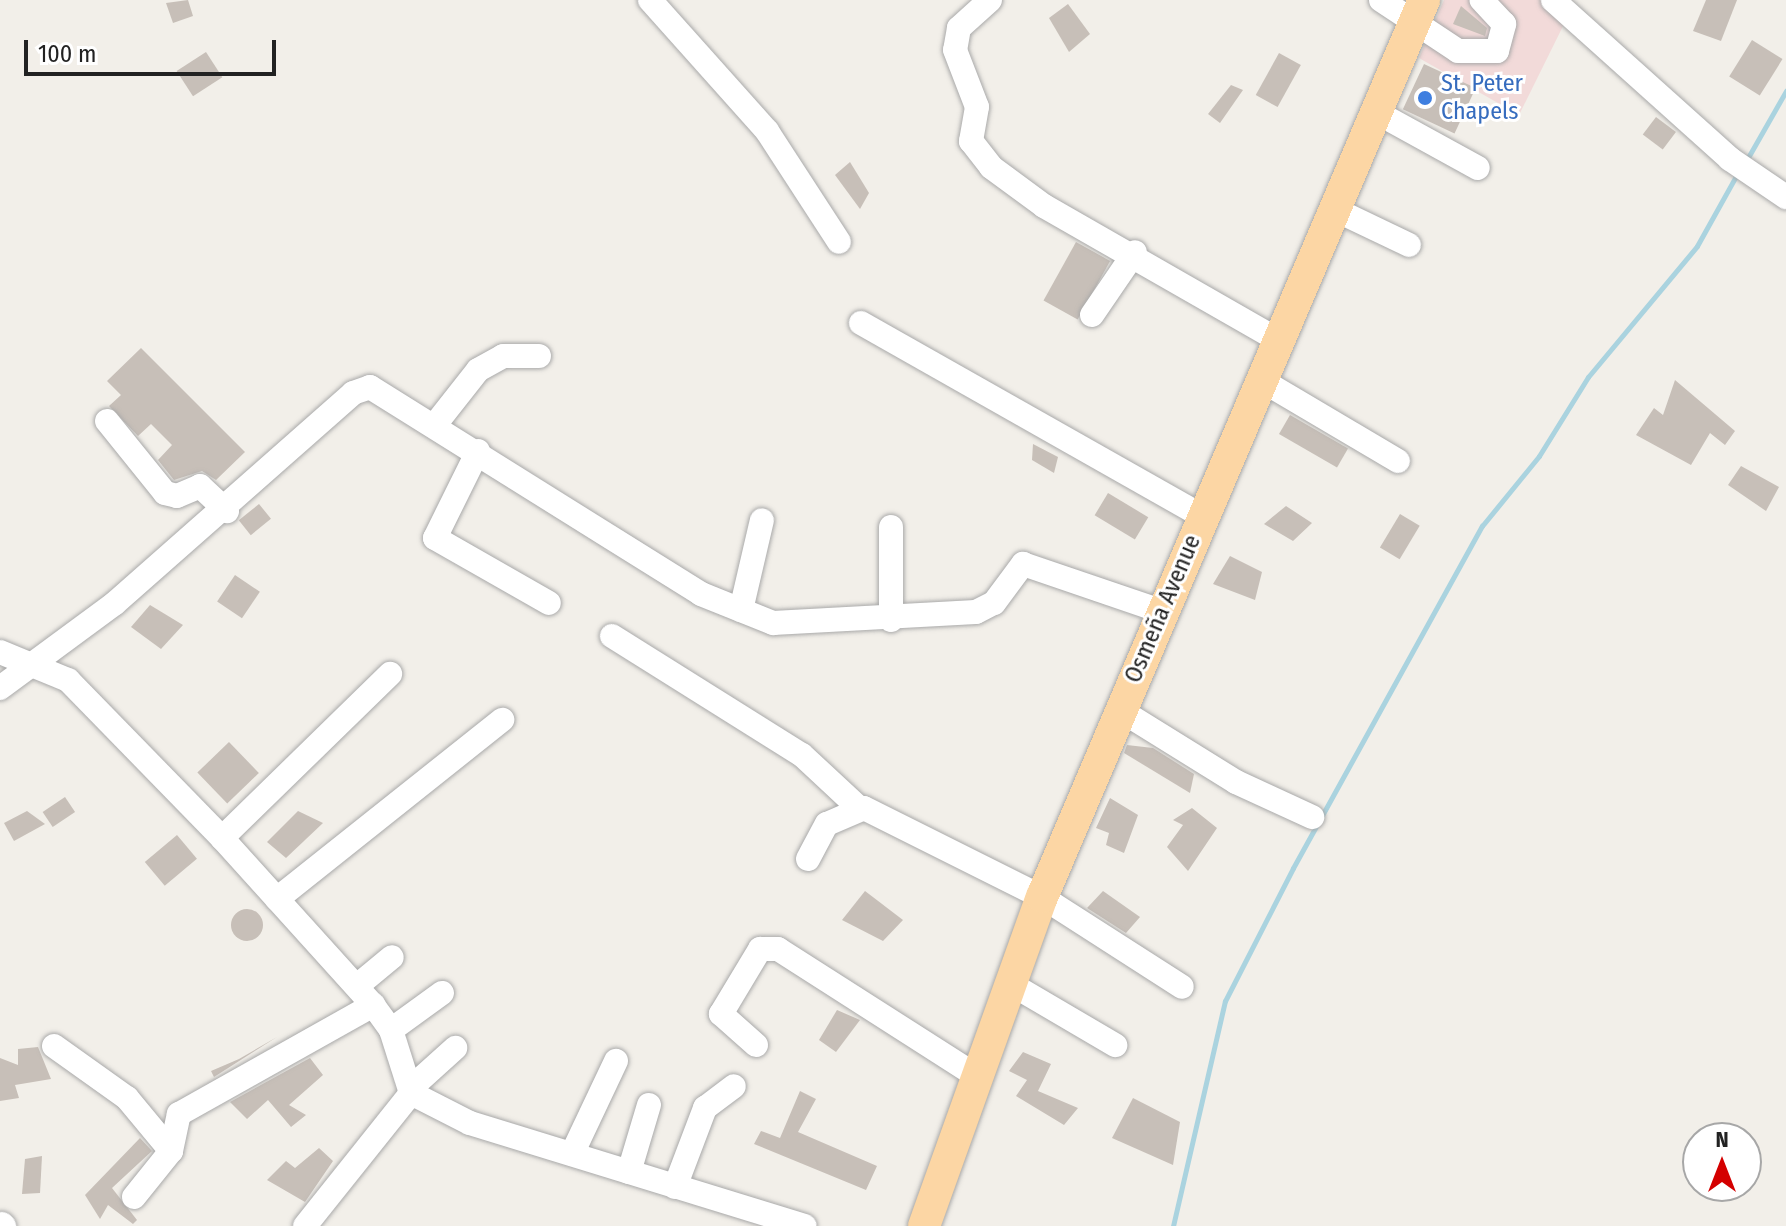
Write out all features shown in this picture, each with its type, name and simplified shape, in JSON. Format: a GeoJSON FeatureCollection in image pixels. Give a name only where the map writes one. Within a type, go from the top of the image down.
{"type":"FeatureCollection","features":[{"type":"Feature","properties":{"kind":"main road","name":"Osmeña Avenue"},"geometry":{"type":"LineString","coordinates":[[924,1226],[1042,897],[1161,611],[1419,12]]}},
{"type":"Feature","properties":{"kind":"street"},"geometry":{"type":"LineString","coordinates":[[650,0],[767,131],[839,242]]}},
{"type":"Feature","properties":{"kind":"street"},"geometry":{"type":"LineString","coordinates":[[990,0],[955,40],[977,107],[971,141],[991,167],[1044,206],[1135,252],[1278,340]]}},
{"type":"Feature","properties":{"kind":"street"},"geometry":{"type":"LineString","coordinates":[[1381,0],[1419,12],[1458,51],[1497,51],[1504,24],[1482,0]]}},
{"type":"Feature","properties":{"kind":"street"},"geometry":{"type":"LineString","coordinates":[[1553,0],[1730,159],[1786,197]]}},
{"type":"Feature","properties":{"kind":"street"},"geometry":{"type":"LineString","coordinates":[[1376,112],[1478,168]]}},
{"type":"Feature","properties":{"kind":"street"},"geometry":{"type":"LineString","coordinates":[[1334,209],[1409,245]]}},
{"type":"Feature","properties":{"kind":"street"},"geometry":{"type":"LineString","coordinates":[[1092,315],[1135,252]]}},
{"type":"Feature","properties":{"kind":"street"},"geometry":{"type":"LineString","coordinates":[[861,323],[1202,516]]}},
{"type":"Feature","properties":{"kind":"street"},"geometry":{"type":"LineString","coordinates":[[434,426],[478,370],[503,356],[539,356]]}},
{"type":"Feature","properties":{"kind":"street"},"geometry":{"type":"LineString","coordinates":[[1261,380],[1398,461]]}},
{"type":"Feature","properties":{"kind":"street"},"geometry":{"type":"LineString","coordinates":[[0,688],[227,511],[353,393],[370,387],[390,394],[434,426],[701,594],[785,625],[891,620],[986,610],[1023,564],[1161,611]]}},
{"type":"Feature","properties":{"kind":"street"},"geometry":{"type":"LineString","coordinates":[[107,421],[165,493],[177,496],[200,486],[227,511]]}},
{"type":"Feature","properties":{"kind":"street"},"geometry":{"type":"LineString","coordinates":[[478,451],[435,538],[549,603]]}},
{"type":"Feature","properties":{"kind":"street"},"geometry":{"type":"LineString","coordinates":[[741,610],[762,520]]}},
{"type":"Feature","properties":{"kind":"street"},"geometry":{"type":"LineString","coordinates":[[891,527],[891,620]]}},
{"type":"Feature","properties":{"kind":"street"},"geometry":{"type":"LineString","coordinates":[[612,636],[802,755],[859,808],[1042,897],[1182,987]]}},
{"type":"Feature","properties":{"kind":"street"},"geometry":{"type":"LineString","coordinates":[[0,652],[81,691],[222,838],[373,1005],[391,1030],[412,1090],[470,1123],[805,1226]]}},
{"type":"Feature","properties":{"kind":"street"},"geometry":{"type":"LineString","coordinates":[[222,838],[390,674]]}},
{"type":"Feature","properties":{"kind":"street"},"geometry":{"type":"LineString","coordinates":[[1120,710],[1236,782],[1312,817]]}},
{"type":"Feature","properties":{"kind":"street"},"geometry":{"type":"LineString","coordinates":[[277,899],[502,720]]}},
{"type":"Feature","properties":{"kind":"street"},"geometry":{"type":"LineString","coordinates":[[808,859],[827,824],[859,808]]}},
{"type":"Feature","properties":{"kind":"street"},"geometry":{"type":"LineString","coordinates":[[756,1045],[721,1014],[760,949],[778,949],[978,1077]]}},
{"type":"Feature","properties":{"kind":"street"},"geometry":{"type":"LineString","coordinates":[[357,986],[392,957]]}},
{"type":"Feature","properties":{"kind":"street"},"geometry":{"type":"LineString","coordinates":[[1011,984],[1115,1045]]}},
{"type":"Feature","properties":{"kind":"street"},"geometry":{"type":"LineString","coordinates":[[391,1030],[442,993]]}},
{"type":"Feature","properties":{"kind":"street"},"geometry":{"type":"LineString","coordinates":[[134,1197],[145,1174],[171,1151],[179,1114],[373,1005]]}},
{"type":"Feature","properties":{"kind":"street"},"geometry":{"type":"LineString","coordinates":[[54,1046],[127,1098],[171,1151]]}},
{"type":"Feature","properties":{"kind":"street"},"geometry":{"type":"LineString","coordinates":[[305,1226],[412,1090],[455,1048]]}},
{"type":"Feature","properties":{"kind":"street"},"geometry":{"type":"LineString","coordinates":[[572,1154],[616,1061]]}},
{"type":"Feature","properties":{"kind":"street"},"geometry":{"type":"LineString","coordinates":[[675,1187],[705,1108],[734,1086]]}},
{"type":"Feature","properties":{"kind":"street"},"geometry":{"type":"LineString","coordinates":[[629,1172],[649,1105]]}},
{"type":"Feature","properties":{"kind":"shaded area"},"geometry":{"type":"Polygon","coordinates":[[[1444,0],[1548,0],[1568,16],[1519,115],[1419,58],[1444,0]]]}},
{"type":"Feature","properties":{"kind":"building"},"geometry":{"type":"Polygon","coordinates":[[[188,0],[193,16],[173,23],[166,3],[188,0]]]}},
{"type":"Feature","properties":{"kind":"building"},"geometry":{"type":"Polygon","coordinates":[[[1706,0],[1737,0],[1721,41],[1693,31],[1706,0]]]}},
{"type":"Feature","properties":{"kind":"building"},"geometry":{"type":"Polygon","coordinates":[[[1068,4],[1090,34],[1069,52],[1049,18],[1068,4]]]}},
{"type":"Feature","properties":{"kind":"building"},"geometry":{"type":"Polygon","coordinates":[[[1461,6],[1487,28],[1485,36],[1453,24],[1461,6]]]}},
{"type":"Feature","properties":{"kind":"building"},"geometry":{"type":"Polygon","coordinates":[[[1752,40],[1783,59],[1760,96],[1729,76],[1752,40]]]}},
{"type":"Feature","properties":{"kind":"building"},"geometry":{"type":"Polygon","coordinates":[[[206,52],[222,77],[193,96],[177,71],[206,52]]]}},
{"type":"Feature","properties":{"kind":"building"},"geometry":{"type":"Polygon","coordinates":[[[1279,53],[1301,65],[1278,107],[1256,95],[1279,53]]]}},
{"type":"Feature","properties":{"kind":"building"},"geometry":{"type":"Polygon","coordinates":[[[1424,64],[1476,88],[1455,133],[1403,109],[1424,64]]]}},
{"type":"Feature","properties":{"kind":"building"},"geometry":{"type":"Polygon","coordinates":[[[1231,85],[1243,90],[1220,123],[1208,114],[1231,85]]]}},
{"type":"Feature","properties":{"kind":"building"},"geometry":{"type":"Polygon","coordinates":[[[1656,117],[1676,132],[1663,150],[1643,135],[1656,117]]]}},
{"type":"Feature","properties":{"kind":"building"},"geometry":{"type":"Polygon","coordinates":[[[850,162],[869,193],[860,209],[835,175],[850,162]]]}},
{"type":"Feature","properties":{"kind":"building"},"geometry":{"type":"Polygon","coordinates":[[[1076,242],[1110,261],[1078,320],[1044,301],[1076,242]]]}},
{"type":"Feature","properties":{"kind":"building"},"geometry":{"type":"Polygon","coordinates":[[[141,348],[245,452],[216,480],[202,471],[174,480],[158,460],[172,445],[151,424],[138,436],[109,406],[121,395],[107,381],[141,348]]]}},
{"type":"Feature","properties":{"kind":"building"},"geometry":{"type":"Polygon","coordinates":[[[1675,380],[1735,431],[1725,445],[1710,433],[1691,465],[1636,435],[1654,408],[1663,415],[1675,380]]]}},
{"type":"Feature","properties":{"kind":"building"},"geometry":{"type":"Polygon","coordinates":[[[1290,415],[1348,448],[1337,468],[1279,434],[1290,415]]]}},
{"type":"Feature","properties":{"kind":"building"},"geometry":{"type":"Polygon","coordinates":[[[1033,444],[1058,457],[1054,473],[1032,460],[1033,444]]]}},
{"type":"Feature","properties":{"kind":"building"},"geometry":{"type":"Polygon","coordinates":[[[1741,466],[1779,487],[1766,511],[1728,485],[1741,466]]]}},
{"type":"Feature","properties":{"kind":"building"},"geometry":{"type":"Polygon","coordinates":[[[1108,493],[1148,517],[1135,539],[1095,515],[1108,493]]]}},
{"type":"Feature","properties":{"kind":"building"},"geometry":{"type":"Polygon","coordinates":[[[259,504],[271,519],[251,535],[239,520],[259,504]]]}},
{"type":"Feature","properties":{"kind":"building"},"geometry":{"type":"Polygon","coordinates":[[[1286,506],[1312,523],[1293,541],[1264,524],[1286,506]]]}},
{"type":"Feature","properties":{"kind":"building"},"geometry":{"type":"Polygon","coordinates":[[[1400,514],[1420,526],[1400,559],[1380,547],[1400,514]]]}},
{"type":"Feature","properties":{"kind":"building"},"geometry":{"type":"Polygon","coordinates":[[[1230,556],[1262,572],[1255,600],[1213,584],[1230,556]]]}},
{"type":"Feature","properties":{"kind":"building"},"geometry":{"type":"Polygon","coordinates":[[[235,575],[260,592],[242,618],[217,602],[235,575]]]}},
{"type":"Feature","properties":{"kind":"building"},"geometry":{"type":"Polygon","coordinates":[[[150,605],[183,625],[161,649],[131,627],[150,605]]]}},
{"type":"Feature","properties":{"kind":"building"},"geometry":{"type":"Polygon","coordinates":[[[229,742],[259,773],[227,803],[197,773],[229,742]]]}},
{"type":"Feature","properties":{"kind":"building"},"geometry":{"type":"Polygon","coordinates":[[[1127,745],[1153,748],[1194,774],[1190,793],[1124,753],[1127,745]]]}},
{"type":"Feature","properties":{"kind":"building"},"geometry":{"type":"Polygon","coordinates":[[[65,797],[75,812],[53,827],[43,812],[65,797]]]}},
{"type":"Feature","properties":{"kind":"building"},"geometry":{"type":"Polygon","coordinates":[[[1110,798],[1138,815],[1124,853],[1106,845],[1109,833],[1096,828],[1110,798]]]}},
{"type":"Feature","properties":{"kind":"building"},"geometry":{"type":"Polygon","coordinates":[[[1192,808],[1217,828],[1188,871],[1167,847],[1183,825],[1173,820],[1192,808]]]}},
{"type":"Feature","properties":{"kind":"building"},"geometry":{"type":"Polygon","coordinates":[[[27,811],[45,824],[14,841],[4,823],[27,811]]]}},
{"type":"Feature","properties":{"kind":"building"},"geometry":{"type":"Polygon","coordinates":[[[298,811],[323,823],[286,858],[267,842],[298,811]]]}},
{"type":"Feature","properties":{"kind":"building"},"geometry":{"type":"Polygon","coordinates":[[[177,835],[197,859],[165,886],[145,862],[177,835]]]}},
{"type":"Feature","properties":{"kind":"building"},"geometry":{"type":"Polygon","coordinates":[[[865,891],[903,920],[883,941],[842,920],[865,891]]]}},
{"type":"Feature","properties":{"kind":"building"},"geometry":{"type":"Polygon","coordinates":[[[1103,891],[1140,917],[1126,933],[1087,908],[1103,891]]]}},
{"type":"Feature","properties":{"kind":"building"},"geometry":{"type":"Polygon","coordinates":[[[247,909],[258,914],[263,925],[258,936],[247,941],[236,936],[231,925],[236,914],[247,909]]]}},
{"type":"Feature","properties":{"kind":"building"},"geometry":{"type":"Polygon","coordinates":[[[837,1010],[860,1020],[836,1052],[819,1040],[837,1010]]]}},
{"type":"Feature","properties":{"kind":"building"},"geometry":{"type":"Polygon","coordinates":[[[277,1037],[214,1077],[211,1071],[277,1037]]]}},
{"type":"Feature","properties":{"kind":"building"},"geometry":{"type":"Polygon","coordinates":[[[38,1047],[51,1079],[15,1085],[19,1098],[0,1101],[0,1058],[18,1065],[18,1049],[38,1047]]]}},
{"type":"Feature","properties":{"kind":"building"},"geometry":{"type":"Polygon","coordinates":[[[1023,1052],[1051,1064],[1038,1091],[1078,1108],[1064,1125],[1016,1096],[1027,1080],[1009,1071],[1023,1052]]]}},
{"type":"Feature","properties":{"kind":"building"},"geometry":{"type":"Polygon","coordinates":[[[310,1058],[323,1075],[289,1105],[306,1115],[291,1127],[268,1100],[247,1119],[230,1102],[310,1058]]]}},
{"type":"Feature","properties":{"kind":"building"},"geometry":{"type":"Polygon","coordinates":[[[800,1091],[816,1099],[798,1132],[877,1166],[866,1190],[754,1144],[761,1131],[780,1138],[800,1091]]]}},
{"type":"Feature","properties":{"kind":"building"},"geometry":{"type":"Polygon","coordinates":[[[1133,1098],[1180,1122],[1173,1165],[1112,1138],[1133,1098]]]}},
{"type":"Feature","properties":{"kind":"building"},"geometry":{"type":"Polygon","coordinates":[[[140,1138],[152,1151],[112,1188],[137,1220],[133,1224],[108,1205],[100,1219],[85,1195],[140,1138]]]}},
{"type":"Feature","properties":{"kind":"building"},"geometry":{"type":"Polygon","coordinates":[[[319,1148],[333,1161],[305,1202],[267,1180],[286,1161],[295,1168],[319,1148]]]}},
{"type":"Feature","properties":{"kind":"building"},"geometry":{"type":"Polygon","coordinates":[[[42,1156],[40,1193],[22,1194],[25,1159],[42,1156]]]}},
{"type":"Feature","properties":{"kind":"waterway"},"geometry":{"type":"LineString","coordinates":[[1746,161],[1786,91]]}},
{"type":"Feature","properties":{"kind":"waterway"},"geometry":{"type":"LineString","coordinates":[[1173,1226],[1225,1001],[1293,868],[1482,526],[1539,456],[1588,377],[1697,246],[1737,174]]}},
{"type":"Feature","properties":{"kind":"place","name":"St. Peter Chapels"},"geometry":{"type":"Point","coordinates":[1425,98]}}]}
